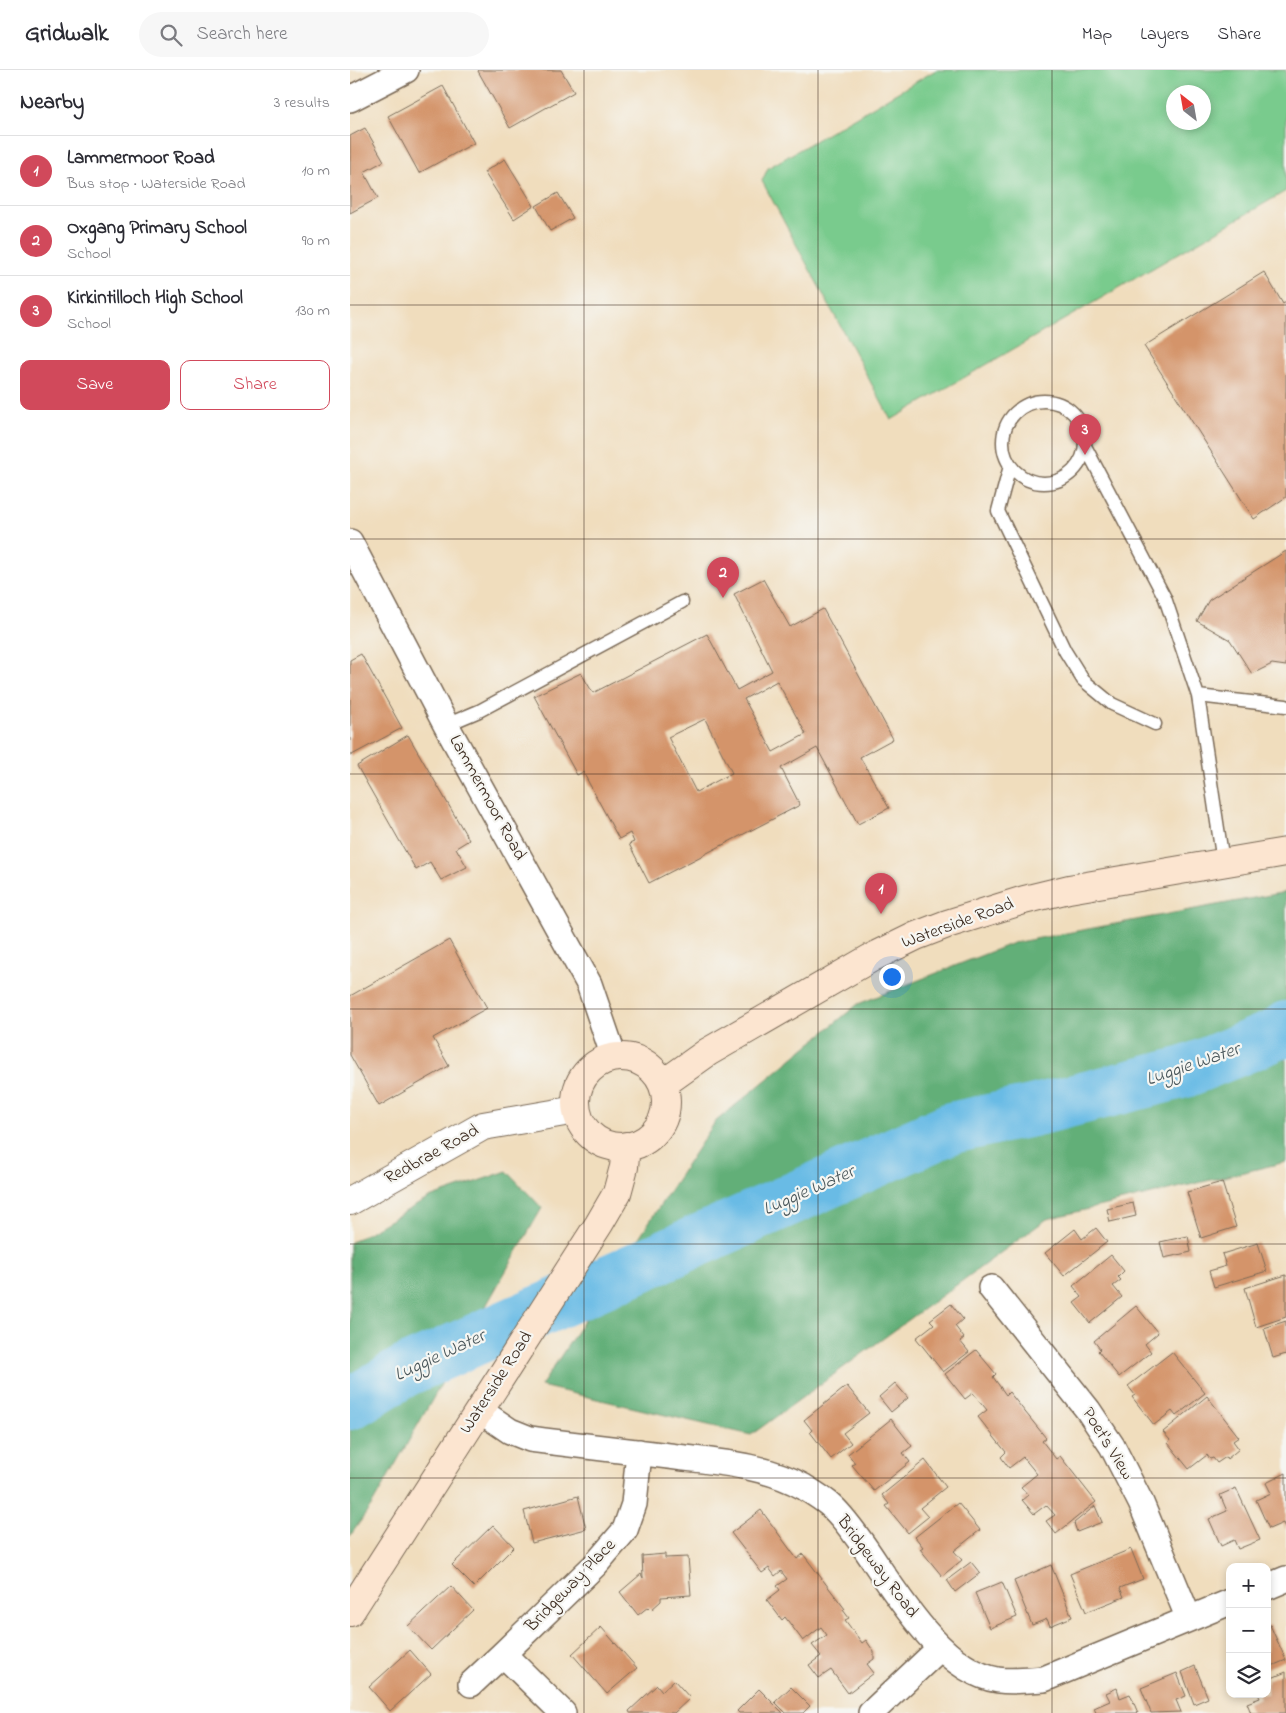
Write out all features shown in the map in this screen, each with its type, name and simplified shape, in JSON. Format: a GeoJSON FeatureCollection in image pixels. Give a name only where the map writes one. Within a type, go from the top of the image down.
{"type":"FeatureCollection","features":[{"type":"Feature","properties":{"kind":"main road","name":"Waterside Road"},"geometry":{"type":"LineString","coordinates":[[663,1084],[708,1052],[871,958],[916,936],[947,924],[1024,900],[1069,889],[1286,852]]}},
{"type":"Feature","properties":{"kind":"main road"},"geometry":{"type":"LineString","coordinates":[[614,1057],[630,1058],[642,1062],[654,1072],[663,1084],[666,1098],[666,1107],[661,1122],[652,1134],[639,1142],[618,1147],[599,1141],[587,1131],[582,1125],[576,1110],[577,1090],[584,1076],[592,1067],[614,1057]]}},
{"type":"Feature","properties":{"kind":"main road","name":"Waterside Road"},"geometry":{"type":"LineString","coordinates":[[350,1612],[599,1224],[617,1193],[624,1167],[626,1146]]}},
{"type":"Feature","properties":{"kind":"street"},"geometry":{"type":"LineString","coordinates":[[350,99],[406,70]]}},
{"type":"Feature","properties":{"kind":"street","name":"Lammermoor Road"},"geometry":{"type":"LineString","coordinates":[[352,552],[589,984],[614,1057]]}},
{"type":"Feature","properties":{"kind":"street","name":"Redbrae Road"},"geometry":{"type":"LineString","coordinates":[[350,1200],[483,1126],[576,1110]]}},
{"type":"Feature","properties":{"kind":"street","name":"Poet's View"},"geometry":{"type":"LineString","coordinates":[[991,1288],[1088,1410],[1112,1446],[1141,1503],[1189,1619]]}},
{"type":"Feature","properties":{"kind":"street","name":"Bridgeway Road"},"geometry":{"type":"LineString","coordinates":[[479,1410],[510,1430],[530,1439],[732,1464],[775,1473],[804,1488],[829,1504],[848,1525],[913,1616],[940,1648],[958,1663],[979,1674],[998,1680],[1044,1679],[1226,1604]]}},
{"type":"Feature","properties":{"kind":"street","name":"Bridgeway Place"},"geometry":{"type":"LineString","coordinates":[[470,1684],[596,1564],[625,1530],[634,1504],[639,1452]]}},
{"type":"Feature","properties":{"kind":"street"},"geometry":{"type":"LineString","coordinates":[[1271,1585],[1286,1579]]}},
{"type":"Feature","properties":{"kind":"street"},"geometry":{"type":"LineString","coordinates":[[871,1713],[940,1648]]}},
{"type":"Feature","properties":{"kind":"street"},"geometry":{"type":"LineString","coordinates":[[503,1654],[563,1713]]}},
{"type":"Feature","properties":{"kind":"lane"},"geometry":{"type":"LineString","coordinates":[[1047,401],[1060,404],[1071,411],[1079,421],[1084,433],[1085,446],[1081,460],[1073,472],[1061,480],[1047,484],[1033,482],[1020,476],[1010,466],[1004,454],[1002,440],[1005,428],[1012,416],[1022,407],[1034,402],[1047,401]]}},
{"type":"Feature","properties":{"kind":"lane"},"geometry":{"type":"LineString","coordinates":[[1085,446],[1165,598],[1198,696],[1223,862]]}},
{"type":"Feature","properties":{"kind":"lane"},"geometry":{"type":"LineString","coordinates":[[1010,466],[998,511],[1065,651],[1083,680],[1112,704],[1155,724]]}},
{"type":"Feature","properties":{"kind":"lane"},"geometry":{"type":"LineString","coordinates":[[446,725],[479,711],[682,602]]}},
{"type":"Feature","properties":{"kind":"lane"},"geometry":{"type":"LineString","coordinates":[[1198,696],[1286,706]]}},
{"type":"Feature","properties":{"kind":"green space"},"geometry":{"type":"Polygon","coordinates":[[[936,70],[1286,70],[1286,191],[891,420],[762,181],[768,168],[936,70]]]}},
{"type":"Feature","properties":{"kind":"green space"},"geometry":{"type":"Polygon","coordinates":[[[1286,892],[1286,1162],[1047,1219],[751,1435],[541,1386],[715,1122],[858,1004],[1013,943],[1286,892]]]}},
{"type":"Feature","properties":{"kind":"green space"},"geometry":{"type":"Polygon","coordinates":[[[507,1171],[542,1208],[372,1505],[350,1536],[350,1243],[429,1198],[507,1171]]]}},
{"type":"Feature","properties":{"kind":"building"},"geometry":{"type":"Polygon","coordinates":[[[479,70],[561,70],[574,92],[510,128],[479,70]]]}},
{"type":"Feature","properties":{"kind":"building"},"geometry":{"type":"Polygon","coordinates":[[[443,86],[474,143],[419,173],[388,116],[443,86]]]}},
{"type":"Feature","properties":{"kind":"building"},"geometry":{"type":"Polygon","coordinates":[[[365,128],[384,161],[364,172],[378,198],[350,213],[350,136],[365,128]]]}},
{"type":"Feature","properties":{"kind":"building"},"geometry":{"type":"Polygon","coordinates":[[[505,159],[534,206],[514,219],[484,172],[505,159]]]}},
{"type":"Feature","properties":{"kind":"building"},"geometry":{"type":"Polygon","coordinates":[[[558,193],[573,218],[550,231],[536,206],[558,193]]]}},
{"type":"Feature","properties":{"kind":"building"},"geometry":{"type":"Polygon","coordinates":[[[1264,272],[1283,304],[1286,302],[1286,497],[1254,519],[1144,346],[1264,272]]]}},
{"type":"Feature","properties":{"kind":"building"},"geometry":{"type":"Polygon","coordinates":[[[1286,551],[1286,666],[1272,664],[1252,674],[1230,640],[1197,621],[1209,600],[1286,551]]]}},
{"type":"Feature","properties":{"kind":"building"},"geometry":{"type":"Polygon","coordinates":[[[763,579],[790,627],[823,609],[893,739],[860,757],[889,808],[858,824],[817,748],[781,768],[800,805],[649,883],[629,844],[634,842],[630,833],[619,839],[583,772],[577,775],[534,696],[581,673],[593,693],[707,634],[737,690],[772,671],[734,594],[763,579]],[[777,681],[744,699],[773,752],[806,734],[777,681]],[[705,719],[668,737],[696,792],[732,773],[705,719]]]}},
{"type":"Feature","properties":{"kind":"building"},"geometry":{"type":"Polygon","coordinates":[[[361,654],[402,728],[350,756],[350,660],[361,654]]]}},
{"type":"Feature","properties":{"kind":"building"},"geometry":{"type":"Polygon","coordinates":[[[408,735],[469,840],[456,848],[467,867],[441,880],[430,862],[416,870],[357,766],[408,735]]]}},
{"type":"Feature","properties":{"kind":"building"},"geometry":{"type":"Polygon","coordinates":[[[449,940],[487,1008],[433,1038],[449,1066],[379,1106],[350,1055],[350,996],[449,940]]]}},
{"type":"Feature","properties":{"kind":"building"},"geometry":{"type":"Polygon","coordinates":[[[1222,1182],[1236,1227],[1201,1238],[1187,1192],[1222,1182]]]}},
{"type":"Feature","properties":{"kind":"building"},"geometry":{"type":"Polygon","coordinates":[[[1133,1203],[1136,1216],[1110,1222],[1107,1209],[1133,1203]]]}},
{"type":"Feature","properties":{"kind":"building"},"geometry":{"type":"Polygon","coordinates":[[[1096,1228],[1107,1242],[1064,1276],[1045,1253],[1075,1229],[1082,1239],[1096,1228]]]}},
{"type":"Feature","properties":{"kind":"building"},"geometry":{"type":"Polygon","coordinates":[[[1188,1236],[1191,1252],[1164,1258],[1160,1242],[1188,1236]]]}},
{"type":"Feature","properties":{"kind":"building"},"geometry":{"type":"Polygon","coordinates":[[[1258,1243],[1267,1271],[1214,1287],[1209,1271],[1226,1266],[1222,1254],[1258,1243]]]}},
{"type":"Feature","properties":{"kind":"building"},"geometry":{"type":"Polygon","coordinates":[[[1111,1255],[1124,1271],[1118,1277],[1121,1280],[1113,1286],[1122,1297],[1090,1323],[1074,1303],[1082,1297],[1073,1286],[1111,1255]]]}},
{"type":"Feature","properties":{"kind":"building"},"geometry":{"type":"Polygon","coordinates":[[[1286,1275],[1286,1317],[1256,1327],[1245,1288],[1286,1275]]]}},
{"type":"Feature","properties":{"kind":"building"},"geometry":{"type":"Polygon","coordinates":[[[951,1304],[963,1319],[955,1326],[964,1338],[960,1341],[969,1352],[943,1372],[916,1338],[934,1324],[930,1320],[951,1304]]]}},
{"type":"Feature","properties":{"kind":"building"},"geometry":{"type":"Polygon","coordinates":[[[1136,1306],[1158,1333],[1145,1344],[1151,1352],[1119,1377],[1098,1351],[1100,1349],[1094,1341],[1136,1306]]]}},
{"type":"Feature","properties":{"kind":"building"},"geometry":{"type":"Polygon","coordinates":[[[1286,1321],[1286,1354],[1273,1358],[1264,1328],[1286,1321]]]}},
{"type":"Feature","properties":{"kind":"building"},"geometry":{"type":"Polygon","coordinates":[[[976,1350],[996,1374],[993,1377],[1006,1395],[1009,1392],[1046,1438],[1042,1441],[1056,1459],[1060,1456],[1096,1502],[1056,1534],[1046,1521],[1055,1515],[1046,1505],[1034,1514],[1022,1500],[1028,1495],[1021,1487],[1037,1474],[1023,1457],[1009,1468],[1001,1457],[1006,1452],[978,1417],[987,1410],[973,1393],[965,1399],[945,1374],[976,1350]]]}},
{"type":"Feature","properties":{"kind":"building"},"geometry":{"type":"Polygon","coordinates":[[[1172,1352],[1205,1393],[1176,1416],[1172,1411],[1154,1425],[1132,1397],[1135,1395],[1128,1386],[1172,1352]]]}},
{"type":"Feature","properties":{"kind":"building"},"geometry":{"type":"Polygon","coordinates":[[[895,1383],[908,1398],[891,1412],[879,1397],[895,1383]]]}},
{"type":"Feature","properties":{"kind":"building"},"geometry":{"type":"Polygon","coordinates":[[[847,1386],[869,1413],[843,1433],[851,1443],[831,1459],[810,1432],[812,1430],[804,1420],[847,1386]]]}},
{"type":"Feature","properties":{"kind":"building"},"geometry":{"type":"Polygon","coordinates":[[[1207,1396],[1239,1437],[1233,1441],[1239,1449],[1227,1459],[1226,1457],[1217,1463],[1207,1455],[1189,1469],[1168,1443],[1170,1440],[1163,1432],[1207,1396]]]}},
{"type":"Feature","properties":{"kind":"building"},"geometry":{"type":"Polygon","coordinates":[[[891,1419],[912,1446],[903,1453],[910,1462],[874,1491],[852,1465],[855,1463],[848,1454],[891,1419]]]}},
{"type":"Feature","properties":{"kind":"building"},"geometry":{"type":"Polygon","coordinates":[[[925,1460],[946,1487],[920,1508],[928,1517],[908,1533],[886,1506],[889,1504],[882,1495],[925,1460]]]}},
{"type":"Feature","properties":{"kind":"building"},"geometry":{"type":"Polygon","coordinates":[[[1286,1473],[1286,1530],[1283,1523],[1269,1529],[1256,1500],[1271,1493],[1266,1483],[1286,1473]]]}},
{"type":"Feature","properties":{"kind":"building"},"geometry":{"type":"Polygon","coordinates":[[[1236,1488],[1260,1540],[1238,1549],[1234,1540],[1221,1546],[1209,1519],[1227,1511],[1220,1495],[1236,1488]]]}},
{"type":"Feature","properties":{"kind":"building"},"geometry":{"type":"Polygon","coordinates":[[[578,1496],[586,1529],[532,1543],[524,1511],[578,1496]]]}},
{"type":"Feature","properties":{"kind":"building"},"geometry":{"type":"Polygon","coordinates":[[[958,1503],[980,1530],[954,1551],[962,1560],[942,1576],[920,1549],[923,1547],[915,1537],[958,1503]]]}},
{"type":"Feature","properties":{"kind":"building"},"geometry":{"type":"Polygon","coordinates":[[[1095,1506],[1102,1522],[1077,1532],[1074,1523],[1095,1506]]]}},
{"type":"Feature","properties":{"kind":"building"},"geometry":{"type":"Polygon","coordinates":[[[761,1510],[797,1559],[803,1554],[845,1609],[843,1610],[849,1618],[845,1620],[862,1643],[866,1640],[874,1652],[874,1659],[867,1664],[874,1673],[848,1693],[831,1670],[819,1678],[809,1665],[821,1656],[812,1645],[827,1635],[821,1627],[803,1641],[785,1617],[782,1620],[767,1600],[780,1590],[777,1586],[787,1579],[781,1571],[775,1576],[769,1568],[762,1573],[731,1533],[761,1510]]]}},
{"type":"Feature","properties":{"kind":"building"},"geometry":{"type":"Polygon","coordinates":[[[493,1525],[514,1547],[474,1587],[452,1565],[493,1525]]]}},
{"type":"Feature","properties":{"kind":"building"},"geometry":{"type":"Polygon","coordinates":[[[1131,1549],[1143,1579],[1120,1588],[1124,1597],[1086,1612],[1070,1574],[1131,1549]]]}},
{"type":"Feature","properties":{"kind":"building"},"geometry":{"type":"Polygon","coordinates":[[[665,1554],[665,1558],[688,1557],[691,1595],[661,1597],[661,1601],[651,1610],[648,1607],[638,1615],[620,1592],[641,1574],[643,1578],[642,1556],[665,1554]]]}},
{"type":"Feature","properties":{"kind":"building"},"geometry":{"type":"Polygon","coordinates":[[[971,1562],[980,1573],[955,1592],[947,1580],[971,1562]]]}},
{"type":"Feature","properties":{"kind":"building"},"geometry":{"type":"Polygon","coordinates":[[[1051,1565],[1072,1617],[1050,1626],[1047,1619],[1032,1625],[1014,1581],[1051,1565]]]}},
{"type":"Feature","properties":{"kind":"building"},"geometry":{"type":"Polygon","coordinates":[[[1002,1582],[1017,1617],[990,1628],[975,1593],[1002,1582]]]}},
{"type":"Feature","properties":{"kind":"building"},"geometry":{"type":"Polygon","coordinates":[[[451,1586],[473,1610],[431,1650],[408,1626],[451,1586]]]}},
{"type":"Feature","properties":{"kind":"building"},"geometry":{"type":"Polygon","coordinates":[[[601,1627],[637,1668],[607,1694],[572,1654],[601,1627]]]}},
{"type":"Feature","properties":{"kind":"building"},"geometry":{"type":"Polygon","coordinates":[[[1271,1627],[1286,1660],[1271,1666],[1271,1627]]]}},
{"type":"Feature","properties":{"kind":"building"},"geometry":{"type":"Polygon","coordinates":[[[410,1650],[431,1674],[390,1711],[369,1687],[410,1650]]]}},
{"type":"Feature","properties":{"kind":"building"},"geometry":{"type":"Polygon","coordinates":[[[1195,1666],[1208,1698],[1194,1704],[1182,1672],[1195,1666]]]}},
{"type":"Feature","properties":{"kind":"building"},"geometry":{"type":"Polygon","coordinates":[[[1286,1672],[1286,1713],[1251,1713],[1247,1703],[1260,1698],[1271,1698],[1271,1678],[1286,1672]]]}},
{"type":"Feature","properties":{"kind":"building"},"geometry":{"type":"Polygon","coordinates":[[[1177,1673],[1186,1696],[1176,1700],[1181,1712],[1151,1713],[1141,1688],[1177,1673]]]}},
{"type":"Feature","properties":{"kind":"building"},"geometry":{"type":"Polygon","coordinates":[[[674,1680],[690,1698],[674,1713],[630,1713],[629,1711],[657,1685],[662,1691],[674,1680]]]}},
{"type":"Feature","properties":{"kind":"building"},"geometry":{"type":"Polygon","coordinates":[[[791,1687],[810,1706],[803,1713],[786,1713],[775,1702],[791,1687]]]}},
{"type":"Feature","properties":{"kind":"building"},"geometry":{"type":"Polygon","coordinates":[[[1117,1688],[1120,1698],[1130,1694],[1138,1713],[1096,1713],[1094,1708],[1110,1701],[1106,1693],[1117,1688]]]}},
{"type":"Feature","properties":{"kind":"building"},"geometry":{"type":"Polygon","coordinates":[[[759,1689],[783,1713],[739,1713],[737,1711],[759,1689]]]}},
{"type":"Feature","properties":{"kind":"waterway","name":"Luggie Water"},"geometry":{"type":"LineString","coordinates":[[350,1404],[405,1371],[951,1128],[1032,1111],[1185,1072],[1278,1034],[1286,1027]]}},
{"type":"Feature","properties":{"kind":"place","name":"Kirkintilloch High School"},"geometry":{"type":"Point","coordinates":[1085,455]}},
{"type":"Feature","properties":{"kind":"place","name":"Oxgang Primary School"},"geometry":{"type":"Point","coordinates":[723,598]}},
{"type":"Feature","properties":{"kind":"place","name":"Lammermoor Road"},"geometry":{"type":"Point","coordinates":[881,914]}}]}
